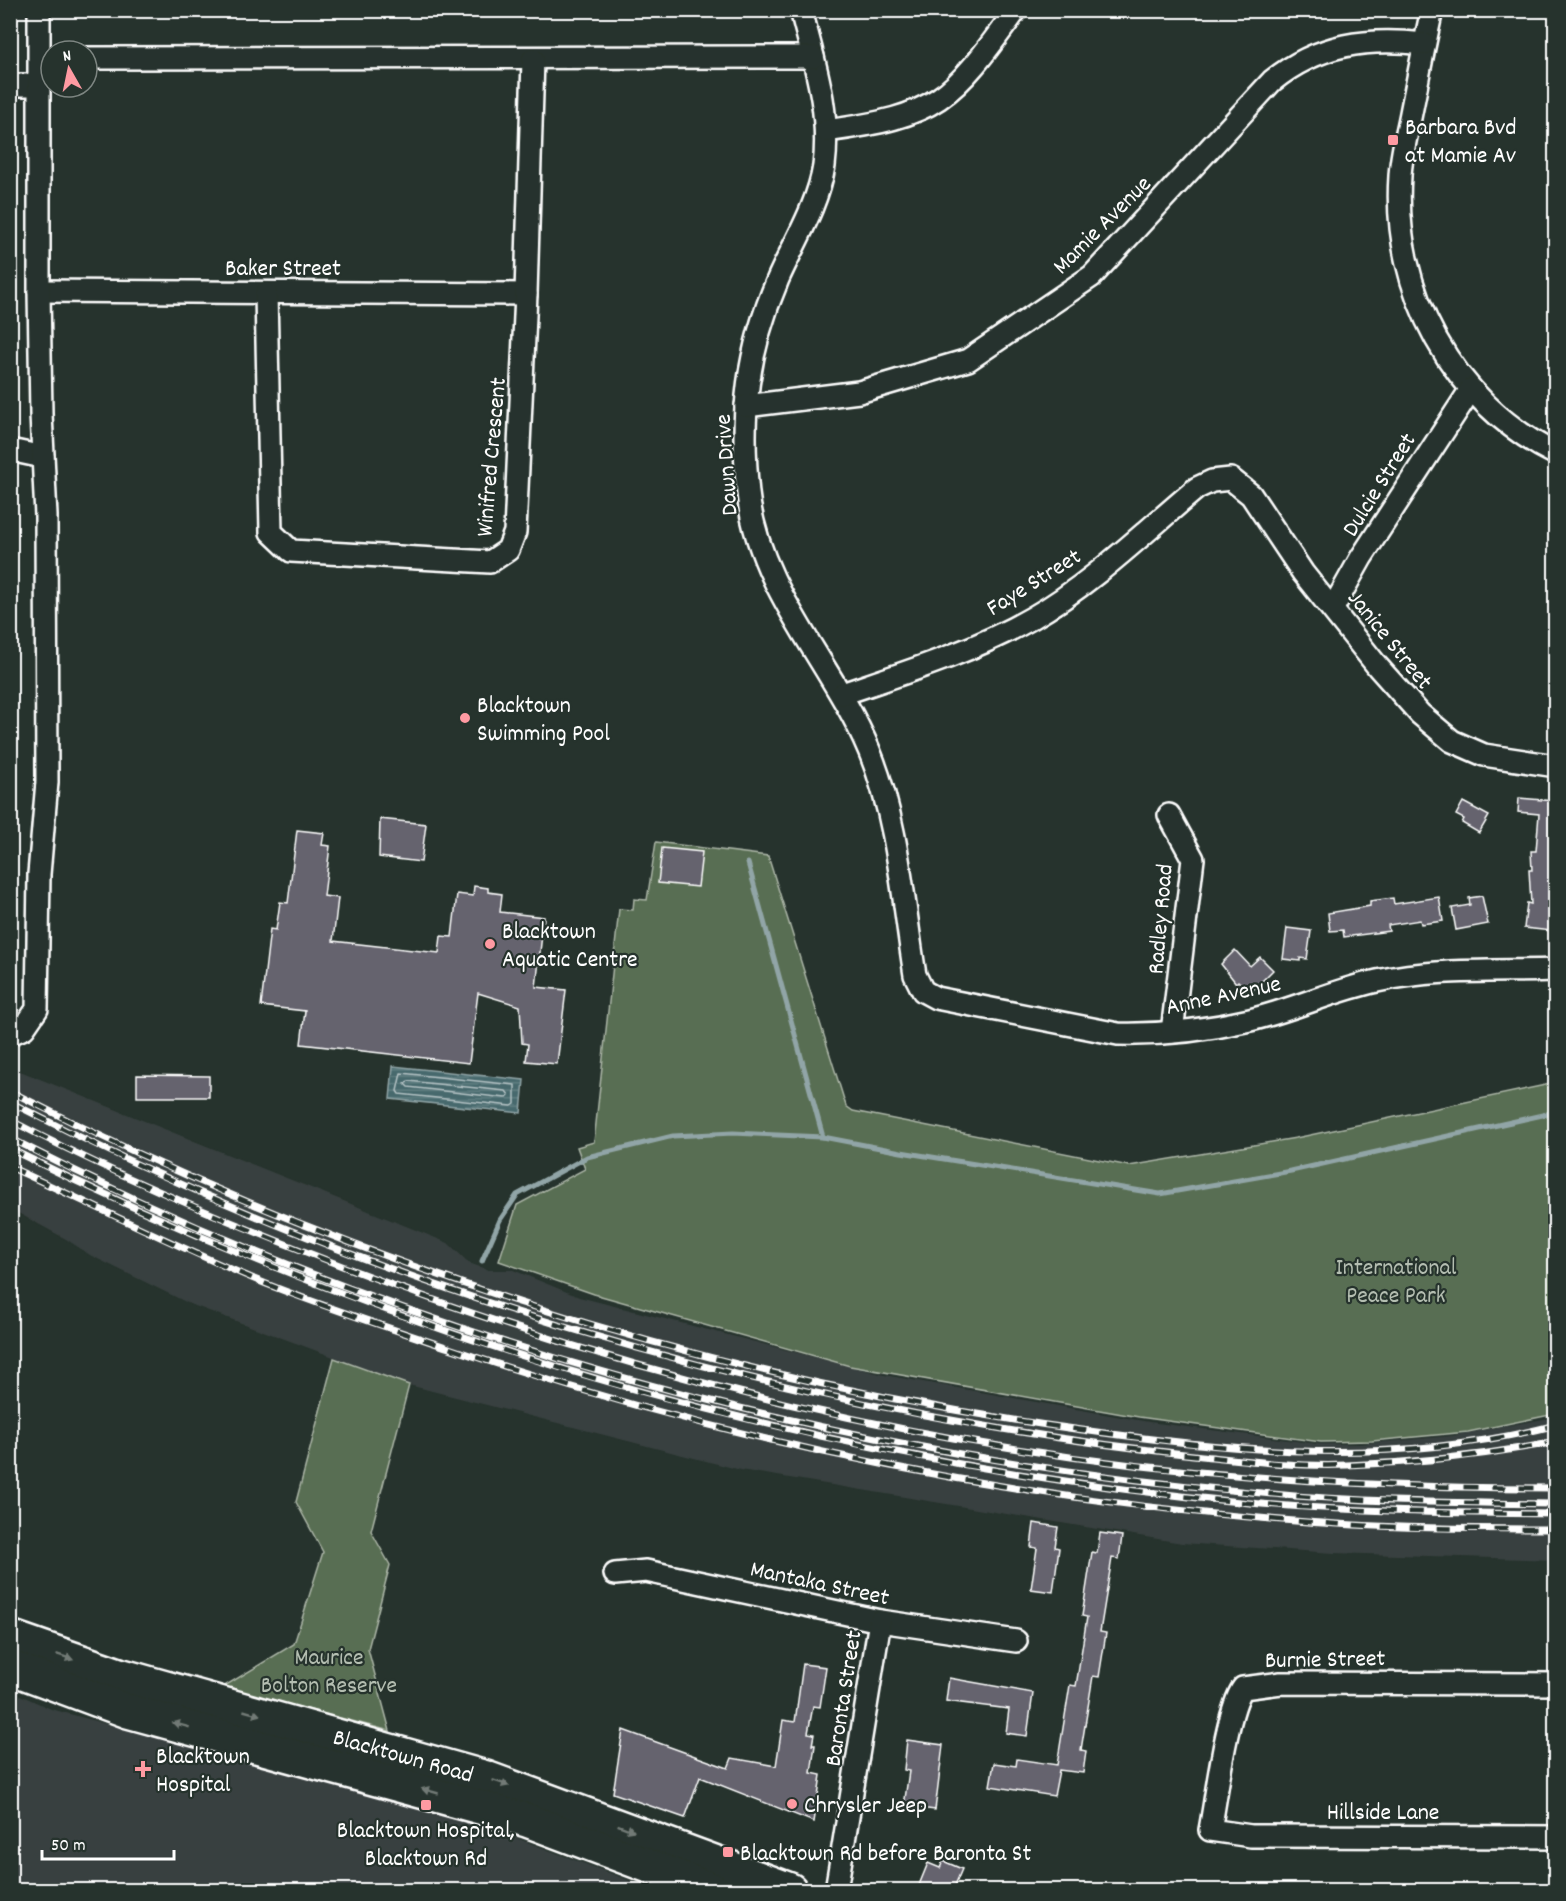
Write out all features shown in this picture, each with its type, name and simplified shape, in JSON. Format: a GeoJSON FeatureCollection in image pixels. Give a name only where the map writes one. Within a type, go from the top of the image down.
{"type":"FeatureCollection","features":[{"type":"Feature","properties":{"kind":"main road","name":"Blacktown Road"},"geometry":{"type":"LineString","coordinates":[[10,1637],[119,1676],[486,1778],[790,1890]]}},
{"type":"Feature","properties":{"kind":"main road","name":"Blacktown Road"},"geometry":{"type":"LineString","coordinates":[[10,1667],[128,1711],[526,1820],[713,1890]]}},
{"type":"Feature","properties":{"kind":"street"},"geometry":{"type":"LineString","coordinates":[[39,10],[43,39]]}},
{"type":"Feature","properties":{"kind":"street","name":"Dawn Drive"},"geometry":{"type":"LineString","coordinates":[[801,10],[822,91],[826,131],[824,163],[817,193],[758,331],[748,370],[746,406],[748,494],[757,535],[786,602],[842,694],[869,752],[890,818],[915,975],[923,992],[936,998]]}},
{"type":"Feature","properties":{"kind":"street"},"geometry":{"type":"LineString","coordinates":[[826,131],[895,120],[932,104],[967,76],[1016,10]]}},
{"type":"Feature","properties":{"kind":"street"},"geometry":{"type":"LineString","coordinates":[[1432,10],[1400,175],[1401,229],[1411,279],[1425,318],[1445,355],[1471,389],[1511,427],[1556,454]]}},
{"type":"Feature","properties":{"kind":"street","name":"Mamie Avenue"},"geometry":{"type":"LineString","coordinates":[[746,406],[859,392],[968,360],[1092,276],[1272,81],[1286,70],[1311,55],[1357,42],[1384,40],[1424,44]]}},
{"type":"Feature","properties":{"kind":"street"},"geometry":{"type":"LineString","coordinates":[[99,58],[813,57]]}},
{"type":"Feature","properties":{"kind":"street","name":"Winifred Crescent"},"geometry":{"type":"LineString","coordinates":[[266,293],[271,532],[291,551],[490,562],[508,550],[515,532],[526,294],[533,59]]}},
{"type":"Feature","properties":{"kind":"street"},"geometry":{"type":"LineString","coordinates":[[10,85],[39,85]]}},
{"type":"Feature","properties":{"kind":"street"},"geometry":{"type":"LineString","coordinates":[[11,1034],[24,1028],[37,1009],[39,874],[47,782],[46,516],[39,291],[39,99]]}},
{"type":"Feature","properties":{"kind":"street","name":"Baker Street"},"geometry":{"type":"LineString","coordinates":[[39,291],[526,294]]}},
{"type":"Feature","properties":{"kind":"street","name":"Dulcie Street"},"geometry":{"type":"LineString","coordinates":[[1333,608],[1361,558],[1471,389]]}},
{"type":"Feature","properties":{"kind":"street"},"geometry":{"type":"LineString","coordinates":[[10,450],[43,456]]}},
{"type":"Feature","properties":{"kind":"street","name":"Janice Street"},"geometry":{"type":"LineString","coordinates":[[1231,479],[1251,495],[1304,573],[1378,667],[1420,714],[1452,741],[1484,755],[1556,766]]}},
{"type":"Feature","properties":{"kind":"street","name":"Faye Street"},"geometry":{"type":"LineString","coordinates":[[842,694],[959,654],[1033,617],[1084,584],[1197,488],[1212,481],[1231,479]]}},
{"type":"Feature","properties":{"kind":"street","name":"Radley Road"},"geometry":{"type":"LineString","coordinates":[[1169,815],[1193,859],[1172,1032]]}},
{"type":"Feature","properties":{"kind":"street","name":"Anne Avenue"},"geometry":{"type":"LineString","coordinates":[[936,998],[1118,1034],[1172,1032],[1251,1020],[1343,989],[1398,977],[1446,971],[1556,970]]}},
{"type":"Feature","properties":{"kind":"street","name":"Mantaka Street"},"geometry":{"type":"LineString","coordinates":[[615,1574],[646,1571],[880,1621],[1016,1641]]}},
{"type":"Feature","properties":{"kind":"street","name":"Baronta Street"},"geometry":{"type":"LineString","coordinates":[[836,1890],[880,1621]]}},
{"type":"Feature","properties":{"kind":"street","name":"Burnie Street"},"geometry":{"type":"LineString","coordinates":[[1210,1830],[1234,1704],[1243,1688],[1281,1683],[1556,1684]]}},
{"type":"Feature","properties":{"kind":"street","name":"Hillside Lane"},"geometry":{"type":"LineString","coordinates":[[1210,1830],[1251,1836],[1556,1837]]}},
{"type":"Feature","properties":{"kind":"shaded area"},"geometry":{"type":"Polygon","coordinates":[[[10,1067],[448,1243],[469,1263],[488,1270],[513,1270],[579,1297],[884,1375],[1149,1422],[1319,1444],[1358,1444],[1451,1436],[1555,1417],[1555,1560],[1334,1553],[1182,1543],[741,1470],[409,1385],[190,1304],[90,1255],[11,1209],[10,1067]]]}},
{"type":"Feature","properties":{"kind":"shaded area","name":"Blacktown Hospital"},"geometry":{"type":"Polygon","coordinates":[[[11,1691],[51,1709],[484,1826],[655,1890],[11,1890],[11,1691]]]}},
{"type":"Feature","properties":{"kind":"green space","name":"International Peace Park"},"geometry":{"type":"Polygon","coordinates":[[[656,842],[768,856],[846,1106],[853,1111],[1129,1166],[1296,1138],[1555,1083],[1555,1414],[1468,1432],[1372,1441],[1321,1442],[1139,1417],[850,1366],[594,1294],[499,1261],[517,1205],[585,1169],[577,1147],[594,1142],[619,909],[633,910],[634,899],[647,900],[656,842]]]}},
{"type":"Feature","properties":{"kind":"green space","name":"Maurice Bolton Reserve"},"geometry":{"type":"Polygon","coordinates":[[[334,1358],[409,1385],[371,1531],[390,1565],[368,1649],[390,1731],[223,1687],[294,1644],[323,1552],[296,1502],[334,1358]]]}},
{"type":"Feature","properties":{"kind":"water"},"geometry":{"type":"Polygon","coordinates":[[[393,1066],[524,1080],[521,1113],[390,1099],[393,1066]]]}},
{"type":"Feature","properties":{"kind":"building"},"geometry":{"type":"Polygon","coordinates":[[[1519,798],[1554,801],[1551,852],[1556,852],[1556,924],[1553,923],[1552,931],[1524,928],[1527,903],[1531,904],[1529,870],[1532,870],[1531,851],[1536,851],[1539,814],[1518,812],[1519,798]]]}},
{"type":"Feature","properties":{"kind":"building"},"geometry":{"type":"Polygon","coordinates":[[[1463,802],[1489,816],[1479,833],[1462,823],[1464,819],[1456,815],[1463,802]]]}},
{"type":"Feature","properties":{"kind":"building"},"geometry":{"type":"Polygon","coordinates":[[[380,819],[426,824],[421,862],[379,857],[380,819]]]}},
{"type":"Feature","properties":{"kind":"building","name":"Blacktown Aquatic Centre"},"geometry":{"type":"Polygon","coordinates":[[[297,830],[324,833],[322,845],[330,846],[324,896],[338,898],[333,941],[439,953],[441,936],[452,937],[457,894],[473,896],[474,886],[488,888],[488,892],[502,894],[500,912],[544,917],[536,987],[566,990],[557,1064],[526,1061],[528,1044],[522,1043],[520,1006],[478,993],[469,1063],[301,1044],[305,1011],[261,1006],[270,929],[276,930],[280,902],[288,903],[297,830]]]}},
{"type":"Feature","properties":{"kind":"building"},"geometry":{"type":"Polygon","coordinates":[[[662,848],[702,852],[698,887],[658,883],[662,848]]]}},
{"type":"Feature","properties":{"kind":"building"},"geometry":{"type":"Polygon","coordinates":[[[1482,896],[1488,924],[1456,930],[1452,908],[1470,905],[1469,898],[1482,896]]]}},
{"type":"Feature","properties":{"kind":"building"},"geometry":{"type":"Polygon","coordinates":[[[1439,897],[1443,921],[1421,924],[1420,920],[1388,925],[1389,931],[1344,937],[1343,930],[1330,931],[1328,913],[1370,906],[1370,901],[1393,898],[1394,904],[1439,897]]]}},
{"type":"Feature","properties":{"kind":"building"},"geometry":{"type":"Polygon","coordinates":[[[1287,928],[1311,931],[1307,959],[1300,958],[1300,961],[1283,959],[1287,928]]]}},
{"type":"Feature","properties":{"kind":"building"},"geometry":{"type":"Polygon","coordinates":[[[1235,950],[1250,966],[1260,957],[1273,970],[1250,993],[1238,981],[1236,983],[1221,964],[1235,950]]]}},
{"type":"Feature","properties":{"kind":"building"},"geometry":{"type":"Polygon","coordinates":[[[137,1075],[209,1076],[209,1097],[137,1097],[137,1075]]]}},
{"type":"Feature","properties":{"kind":"building"},"geometry":{"type":"Polygon","coordinates":[[[1034,1523],[1058,1527],[1055,1547],[1059,1548],[1053,1592],[1031,1589],[1037,1548],[1031,1547],[1034,1523]]]}},
{"type":"Feature","properties":{"kind":"building"},"geometry":{"type":"Polygon","coordinates":[[[1100,1533],[1122,1536],[1119,1559],[1112,1558],[1100,1632],[1106,1633],[1099,1677],[1093,1676],[1081,1750],[1086,1751],[1083,1773],[1059,1770],[1054,1796],[990,1786],[994,1763],[1016,1766],[1017,1759],[1057,1765],[1070,1685],[1076,1686],[1087,1617],[1082,1616],[1092,1552],[1097,1553],[1100,1533]]]}},
{"type":"Feature","properties":{"kind":"building"},"geometry":{"type":"Polygon","coordinates":[[[803,1664],[826,1667],[820,1707],[813,1706],[808,1733],[814,1734],[812,1745],[815,1745],[811,1773],[821,1775],[814,1822],[700,1777],[685,1818],[613,1793],[623,1730],[728,1768],[732,1758],[776,1766],[783,1720],[795,1722],[803,1664]]]}},
{"type":"Feature","properties":{"kind":"building"},"geometry":{"type":"Polygon","coordinates":[[[949,1678],[1033,1693],[1027,1736],[1006,1733],[1009,1709],[946,1701],[949,1678]]]}},
{"type":"Feature","properties":{"kind":"building"},"geometry":{"type":"Polygon","coordinates":[[[907,1740],[943,1745],[935,1810],[904,1806],[909,1771],[904,1770],[907,1740]]]}},
{"type":"Feature","properties":{"kind":"building"},"geometry":{"type":"Polygon","coordinates":[[[943,1861],[962,1869],[953,1890],[917,1890],[928,1863],[940,1868],[943,1861]]]}},
{"type":"Feature","properties":{"kind":"waterway"},"geometry":{"type":"LineString","coordinates":[[748,863],[823,1137]]}},
{"type":"Feature","properties":{"kind":"waterway"},"geometry":{"type":"LineString","coordinates":[[482,1261],[500,1220],[517,1195],[587,1157],[673,1136],[733,1133],[823,1137],[1160,1194],[1291,1171],[1556,1112]]}},
{"type":"Feature","properties":{"kind":"railway"},"geometry":{"type":"LineString","coordinates":[[10,1091],[136,1153],[264,1209],[395,1260],[528,1305],[663,1345],[799,1379],[937,1407],[1075,1429],[1256,1449],[1376,1451],[1436,1447],[1496,1438],[1556,1425]]}},
{"type":"Feature","properties":{"kind":"railway"},"geometry":{"type":"LineString","coordinates":[[10,1102],[125,1159],[242,1211],[361,1258],[482,1301],[604,1339],[728,1372],[853,1401],[1062,1438],[1256,1462],[1374,1464],[1504,1451],[1556,1442]]}},
{"type":"Feature","properties":{"kind":"railway"},"geometry":{"type":"LineString","coordinates":[[10,1120],[91,1160],[216,1216],[342,1266],[564,1343],[678,1376],[792,1405],[908,1430],[1024,1450],[1141,1466],[1332,1482],[1444,1487],[1556,1488]]}},
{"type":"Feature","properties":{"kind":"railway"},"geometry":{"type":"LineString","coordinates":[[10,1138],[155,1208],[305,1271],[458,1327],[613,1375],[771,1415],[930,1448],[1090,1474],[1326,1498],[1556,1504]]}},
{"type":"Feature","properties":{"kind":"railway"},"geometry":{"type":"LineString","coordinates":[[10,1149],[158,1218],[308,1281],[460,1336],[614,1384],[769,1425],[927,1458],[1087,1484],[1250,1503],[1364,1510],[1556,1514]]}},
{"type":"Feature","properties":{"kind":"railway"},"geometry":{"type":"LineString","coordinates":[[10,1167],[228,1268],[330,1308],[559,1383],[671,1415],[783,1443],[896,1467],[1124,1504],[1354,1525],[1556,1529]]}},
{"type":"Feature","properties":{"kind":"place","name":"Barbara Bvd at Mamie Av"},"geometry":{"type":"Point","coordinates":[1393,140]}},
{"type":"Feature","properties":{"kind":"place","name":"Blacktown Swimming Pool"},"geometry":{"type":"Point","coordinates":[465,718]}},
{"type":"Feature","properties":{"kind":"place","name":"Blacktown Aquatic Centre"},"geometry":{"type":"Point","coordinates":[490,944]}},
{"type":"Feature","properties":{"kind":"place","name":"Blacktown Hospital"},"geometry":{"type":"Point","coordinates":[143,1769]}},
{"type":"Feature","properties":{"kind":"place","name":"Chrysler Jeep"},"geometry":{"type":"Point","coordinates":[792,1804]}},
{"type":"Feature","properties":{"kind":"place","name":"Blacktown Hospital, Blacktown Rd"},"geometry":{"type":"Point","coordinates":[426,1805]}},
{"type":"Feature","properties":{"kind":"place","name":"Blacktown Rd before Baronta St"},"geometry":{"type":"Point","coordinates":[728,1852]}}]}
